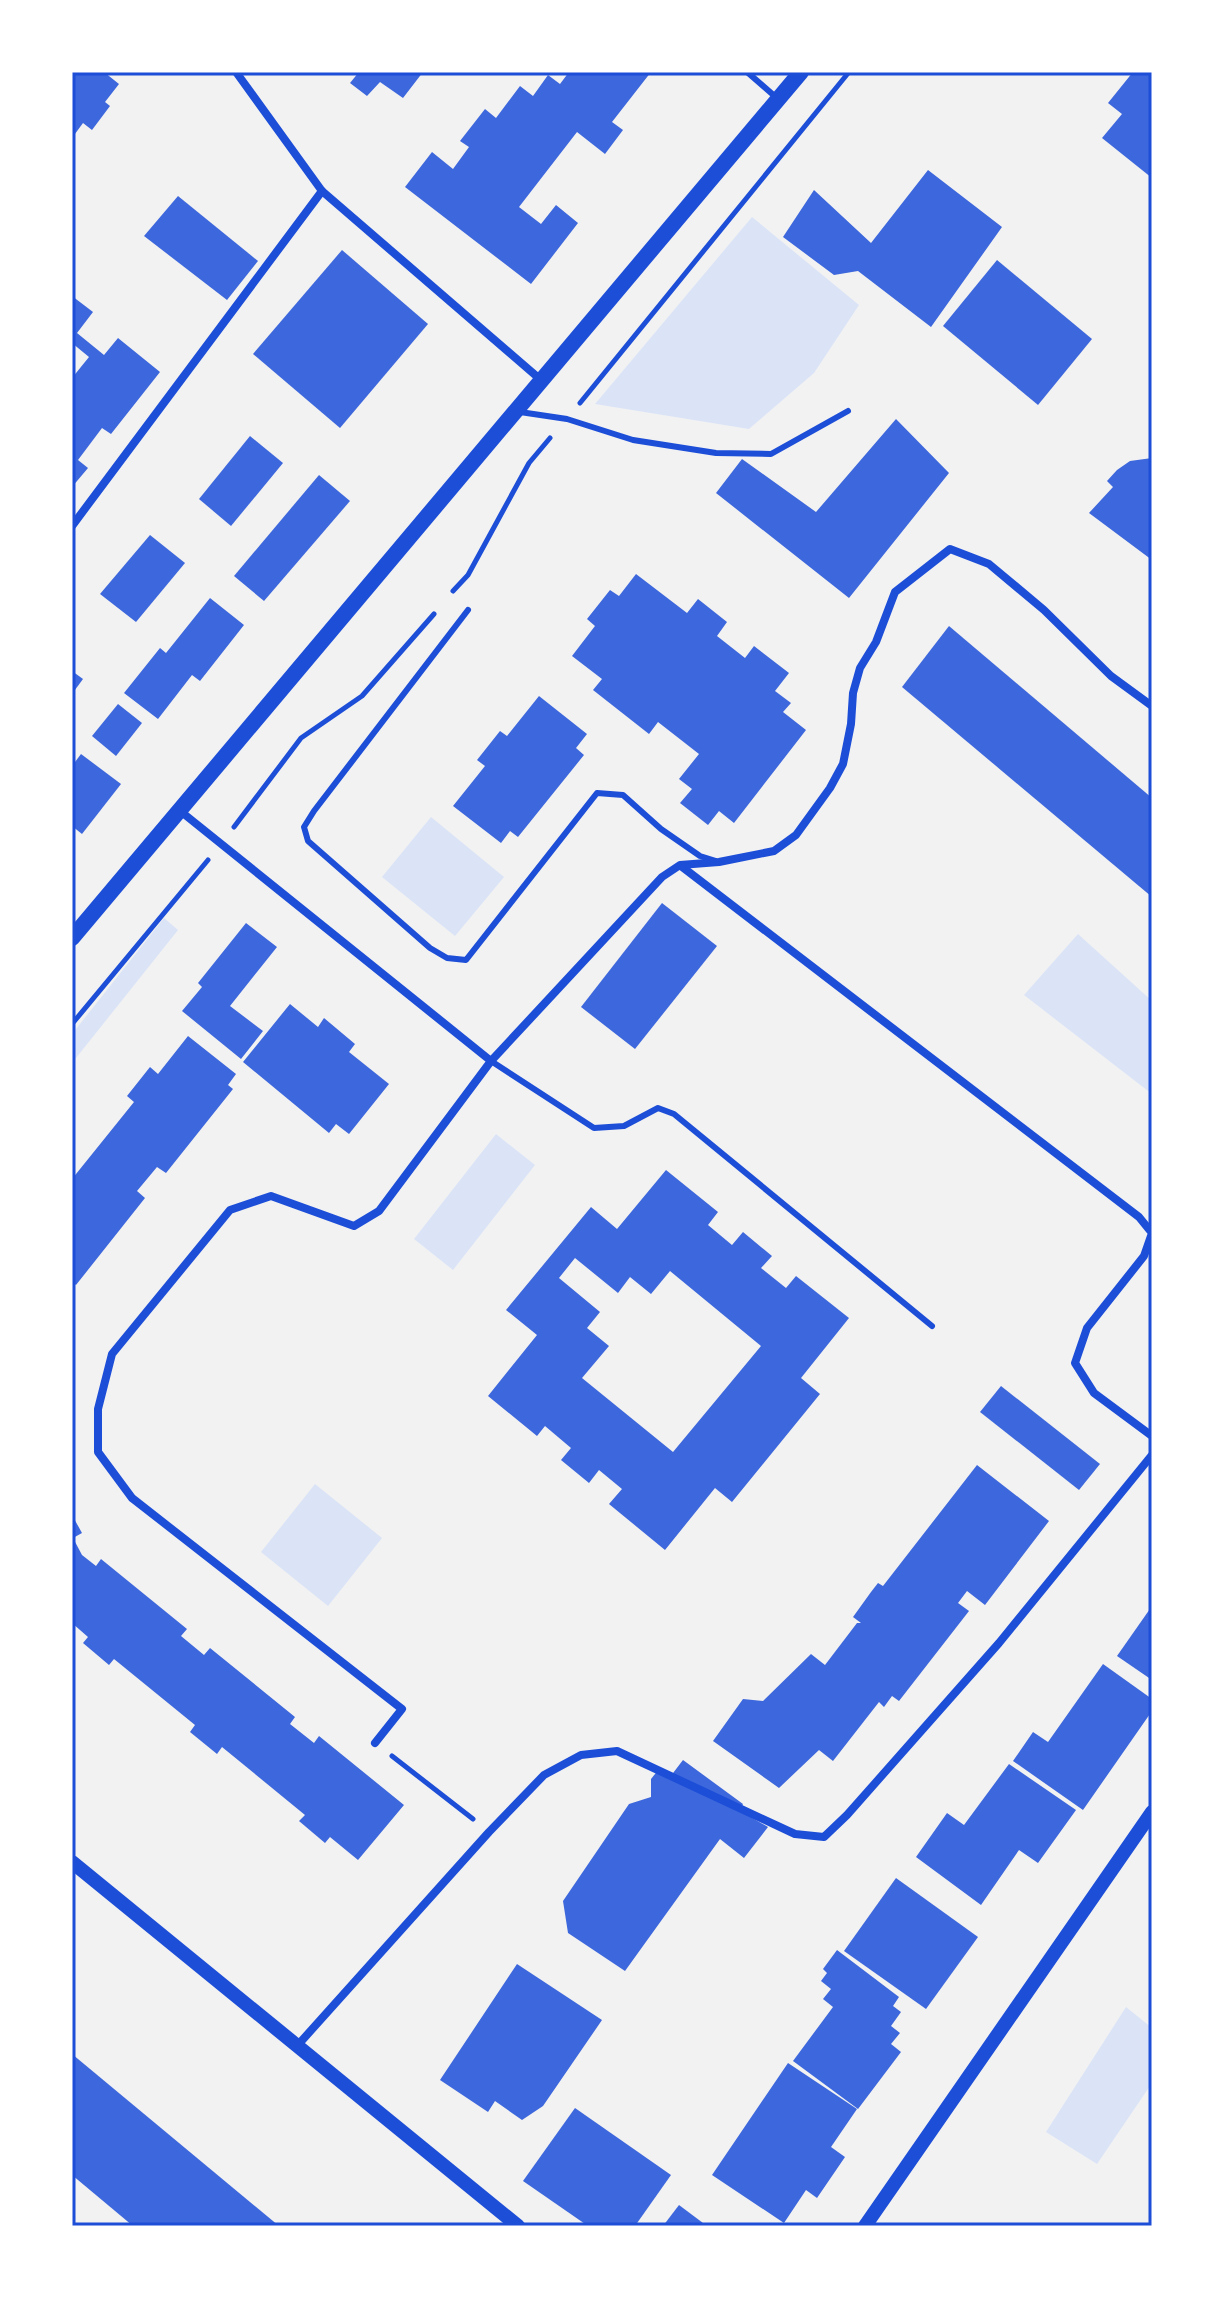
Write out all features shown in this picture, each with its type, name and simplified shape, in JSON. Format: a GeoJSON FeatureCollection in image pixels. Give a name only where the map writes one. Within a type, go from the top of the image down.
{"type":"FeatureCollection","features":[{"type":"Feature","properties":{"kind":"main road"},"geometry":{"type":"LineString","coordinates":[[72,938],[801,72]]}},
{"type":"Feature","properties":{"kind":"street"},"geometry":{"type":"LineString","coordinates":[[238,73],[322,191],[541,381]]}},
{"type":"Feature","properties":{"kind":"street"},"geometry":{"type":"LineString","coordinates":[[72,526],[322,191]]}},
{"type":"Feature","properties":{"kind":"street"},"geometry":{"type":"LineString","coordinates":[[375,1743],[402,1709],[132,1498],[98,1452],[98,1409],[112,1354],[230,1210],[271,1196],[354,1226],[379,1211],[491,1061],[662,877],[680,865],[719,862],[774,851],[796,835],[830,788],[843,764],[853,693],[860,668],[876,642],[895,592],[950,549],[989,564],[1044,610],[1111,676],[1152,706]]}},
{"type":"Feature","properties":{"kind":"street"},"geometry":{"type":"LineString","coordinates":[[179,810],[491,1061]]}},
{"type":"Feature","properties":{"kind":"street"},"geometry":{"type":"LineString","coordinates":[[680,865],[1139,1217],[1152,1233],[1144,1256],[1087,1328],[1075,1363],[1094,1393],[1152,1436]]}},
{"type":"Feature","properties":{"kind":"street"},"geometry":{"type":"LineString","coordinates":[[296,2047],[544,1775],[581,1755],[617,1751],[795,1834],[824,1837],[999,1643],[1152,1455]]}},
{"type":"Feature","properties":{"kind":"street"},"geometry":{"type":"LineString","coordinates":[[865,2226],[1152,1812]]}},
{"type":"Feature","properties":{"kind":"street"},"geometry":{"type":"LineString","coordinates":[[72,1862],[518,2226]]}},
{"type":"Feature","properties":{"kind":"lane"},"geometry":{"type":"LineString","coordinates":[[747,72],[778,99]]}},
{"type":"Feature","properties":{"kind":"lane"},"geometry":{"type":"LineString","coordinates":[[516,411],[567,419],[633,440],[716,453],[771,454],[848,411]]}},
{"type":"Feature","properties":{"kind":"lane"},"geometry":{"type":"LineString","coordinates":[[468,610],[314,811],[304,827],[308,841],[430,948],[447,958],[466,960],[597,793],[623,795],[661,829],[700,856],[719,862]]}},
{"type":"Feature","properties":{"kind":"lane"},"geometry":{"type":"LineString","coordinates":[[491,1061],[594,1128],[624,1126],[658,1108],[674,1114],[932,1326]]}},
{"type":"Feature","properties":{"kind":"path"},"geometry":{"type":"LineString","coordinates":[[448,597],[468,575],[529,463],[849,72]]}},
{"type":"Feature","properties":{"kind":"path"},"geometry":{"type":"LineString","coordinates":[[72,1024],[222,843],[301,738],[362,696],[439,608]]}},
{"type":"Feature","properties":{"kind":"path"},"geometry":{"type":"LineString","coordinates":[[375,1743],[489,1832]]}},
{"type":"Feature","properties":{"kind":"shaded area"},"geometry":{"type":"Polygon","coordinates":[[[752,217],[859,305],[814,373],[749,429],[595,404],[752,217]]]}},
{"type":"Feature","properties":{"kind":"shaded area"},"geometry":{"type":"Polygon","coordinates":[[[431,817],[504,877],[455,936],[382,877],[431,817]]]}},
{"type":"Feature","properties":{"kind":"shaded area"},"geometry":{"type":"Polygon","coordinates":[[[164,918],[178,930],[72,1063],[72,1034],[164,918]]]}},
{"type":"Feature","properties":{"kind":"shaded area"},"geometry":{"type":"Polygon","coordinates":[[[1078,934],[1152,1001],[1152,1094],[1024,995],[1078,934]]]}},
{"type":"Feature","properties":{"kind":"shaded area"},"geometry":{"type":"Polygon","coordinates":[[[496,1134],[535,1165],[453,1270],[414,1239],[496,1134]]]}},
{"type":"Feature","properties":{"kind":"shaded area"},"geometry":{"type":"Polygon","coordinates":[[[315,1484],[382,1538],[328,1606],[261,1552],[315,1484]]]}},
{"type":"Feature","properties":{"kind":"shaded area"},"geometry":{"type":"Polygon","coordinates":[[[1126,2007],[1152,2028],[1152,2083],[1097,2164],[1046,2132],[1126,2007]]]}},
{"type":"Feature","properties":{"kind":"building"},"geometry":{"type":"Polygon","coordinates":[[[72,72],[104,72],[119,84],[105,102],[110,106],[92,130],[83,123],[72,138],[72,72]]]}},
{"type":"Feature","properties":{"kind":"building"},"geometry":{"type":"Polygon","coordinates":[[[359,72],[423,72],[403,98],[380,82],[367,96],[350,83],[359,72]]]}},
{"type":"Feature","properties":{"kind":"building"},"geometry":{"type":"Polygon","coordinates":[[[569,72],[651,72],[612,122],[623,130],[605,154],[577,132],[519,207],[541,224],[556,205],[578,223],[531,284],[405,187],[432,152],[453,169],[469,147],[460,141],[485,109],[496,118],[520,86],[533,96],[548,75],[560,84],[569,72]]]}},
{"type":"Feature","properties":{"kind":"building"},"geometry":{"type":"Polygon","coordinates":[[[1133,72],[1152,72],[1152,178],[1102,138],[1122,114],[1108,103],[1133,72]]]}},
{"type":"Feature","properties":{"kind":"building"},"geometry":{"type":"Polygon","coordinates":[[[928,170],[1002,227],[931,327],[858,271],[834,275],[783,237],[814,190],[871,243],[928,170]]]}},
{"type":"Feature","properties":{"kind":"building"},"geometry":{"type":"Polygon","coordinates":[[[178,196],[258,261],[227,300],[144,236],[178,196]]]}},
{"type":"Feature","properties":{"kind":"building"},"geometry":{"type":"Polygon","coordinates":[[[342,250],[428,324],[340,428],[253,354],[342,250]]]}},
{"type":"Feature","properties":{"kind":"building"},"geometry":{"type":"Polygon","coordinates":[[[997,260],[1092,339],[1038,405],[943,326],[997,260]]]}},
{"type":"Feature","properties":{"kind":"building"},"geometry":{"type":"Polygon","coordinates":[[[72,296],[93,312],[77,333],[104,355],[118,338],[160,372],[111,434],[102,428],[78,460],[88,468],[72,487],[72,378],[89,357],[72,343],[72,296]]]}},
{"type":"Feature","properties":{"kind":"building"},"geometry":{"type":"Polygon","coordinates":[[[896,419],[949,473],[849,598],[716,493],[742,459],[816,512],[896,419]]]}},
{"type":"Feature","properties":{"kind":"building"},"geometry":{"type":"Polygon","coordinates":[[[250,436],[283,463],[231,526],[199,499],[250,436]]]}},
{"type":"Feature","properties":{"kind":"building"},"geometry":{"type":"Polygon","coordinates":[[[1152,458],[1152,560],[1089,513],[1113,487],[1107,481],[1117,470],[1130,461],[1152,458]]]}},
{"type":"Feature","properties":{"kind":"building"},"geometry":{"type":"Polygon","coordinates":[[[319,475],[350,501],[264,601],[234,576],[319,475]]]}},
{"type":"Feature","properties":{"kind":"building"},"geometry":{"type":"Polygon","coordinates":[[[150,535],[185,563],[136,622],[100,594],[150,535]]]}},
{"type":"Feature","properties":{"kind":"building"},"geometry":{"type":"Polygon","coordinates":[[[636,574],[687,613],[698,599],[727,622],[717,636],[745,658],[754,646],[789,673],[775,691],[791,703],[783,712],[806,730],[734,823],[719,811],[708,825],[680,803],[692,789],[679,779],[699,754],[658,722],[649,734],[593,690],[602,679],[572,656],[595,626],[587,619],[610,590],[619,596],[636,574]]]}},
{"type":"Feature","properties":{"kind":"building"},"geometry":{"type":"Polygon","coordinates":[[[210,598],[244,625],[200,681],[192,675],[158,719],[124,693],[160,648],[166,653],[210,598]]]}},
{"type":"Feature","properties":{"kind":"building"},"geometry":{"type":"Polygon","coordinates":[[[949,626],[1152,798],[1152,897],[902,687],[949,626]]]}},
{"type":"Feature","properties":{"kind":"building"},"geometry":{"type":"Polygon","coordinates":[[[72,671],[83,679],[72,694],[72,671]]]}},
{"type":"Feature","properties":{"kind":"building"},"geometry":{"type":"Polygon","coordinates":[[[539,696],[587,734],[576,748],[584,755],[518,837],[510,831],[501,843],[453,806],[485,766],[477,760],[500,731],[507,736],[539,696]]]}},
{"type":"Feature","properties":{"kind":"building"},"geometry":{"type":"Polygon","coordinates":[[[118,704],[142,723],[116,756],[92,736],[118,704]]]}},
{"type":"Feature","properties":{"kind":"building"},"geometry":{"type":"Polygon","coordinates":[[[81,754],[121,784],[82,834],[72,826],[72,766],[81,754]]]}},
{"type":"Feature","properties":{"kind":"building"},"geometry":{"type":"Polygon","coordinates":[[[662,903],[717,946],[635,1049],[581,1007],[662,903]]]}},
{"type":"Feature","properties":{"kind":"building"},"geometry":{"type":"Polygon","coordinates":[[[246,923],[277,947],[230,1006],[263,1031],[241,1059],[182,1011],[202,987],[198,983],[246,923]]]}},
{"type":"Feature","properties":{"kind":"building"},"geometry":{"type":"Polygon","coordinates":[[[290,1004],[318,1027],[324,1018],[355,1044],[349,1052],[389,1084],[349,1134],[336,1124],[329,1133],[243,1062],[290,1004]]]}},
{"type":"Feature","properties":{"kind":"building"},"geometry":{"type":"Polygon","coordinates":[[[188,1036],[236,1074],[228,1085],[233,1089],[166,1173],[157,1167],[137,1191],[145,1198],[76,1285],[72,1282],[72,1179],[134,1102],[127,1096],[150,1067],[158,1074],[188,1036]]]}},
{"type":"Feature","properties":{"kind":"building"},"geometry":{"type":"Polygon","coordinates":[[[666,1170],[718,1212],[708,1225],[732,1245],[743,1232],[772,1256],[761,1268],[786,1288],[796,1276],[849,1318],[801,1378],[820,1394],[732,1502],[715,1488],[665,1550],[609,1504],[622,1489],[599,1470],[589,1483],[561,1460],[571,1448],[545,1426],[537,1436],[488,1396],[537,1335],[506,1310],[591,1207],[617,1229],[666,1170]],[[575,1258],[559,1278],[600,1312],[587,1328],[609,1346],[582,1378],[673,1452],[761,1346],[670,1271],[651,1294],[630,1277],[618,1293],[575,1258]]]}},
{"type":"Feature","properties":{"kind":"building"},"geometry":{"type":"Polygon","coordinates":[[[1001,1386],[1100,1464],[1079,1490],[980,1412],[1001,1386]]]}},
{"type":"Feature","properties":{"kind":"building"},"geometry":{"type":"Polygon","coordinates":[[[977,1465],[1049,1521],[985,1605],[967,1591],[958,1603],[969,1611],[899,1701],[892,1696],[884,1707],[879,1702],[833,1761],[819,1750],[779,1788],[713,1741],[743,1699],[763,1701],[811,1654],[825,1665],[857,1623],[861,1623],[853,1617],[871,1592],[878,1583],[883,1586],[977,1465]]]}},
{"type":"Feature","properties":{"kind":"building"},"geometry":{"type":"Polygon","coordinates":[[[72,1515],[82,1533],[73,1538],[82,1555],[96,1566],[101,1559],[187,1629],[181,1636],[204,1655],[210,1648],[295,1717],[290,1724],[314,1743],[319,1736],[404,1805],[358,1860],[330,1837],[325,1843],[299,1821],[305,1815],[222,1747],[217,1754],[190,1732],[195,1725],[114,1659],[109,1665],[83,1643],[88,1637],[72,1623],[72,1515]]]}},
{"type":"Feature","properties":{"kind":"building"},"geometry":{"type":"Polygon","coordinates":[[[1152,1606],[1152,1680],[1117,1656],[1152,1606]]]}},
{"type":"Feature","properties":{"kind":"building"},"geometry":{"type":"Polygon","coordinates":[[[1103,1664],[1152,1699],[1152,1711],[1083,1810],[1013,1761],[1033,1732],[1048,1742],[1103,1664]]]}},
{"type":"Feature","properties":{"kind":"building"},"geometry":{"type":"Polygon","coordinates":[[[683,1760],[743,1804],[740,1811],[768,1827],[744,1858],[720,1839],[625,1971],[568,1933],[563,1901],[629,1804],[651,1797],[651,1779],[659,1769],[670,1777],[683,1760]]]}},
{"type":"Feature","properties":{"kind":"building"},"geometry":{"type":"Polygon","coordinates":[[[1009,1764],[1076,1810],[1038,1863],[1019,1850],[981,1905],[916,1857],[947,1813],[964,1825],[1009,1764]]]}},
{"type":"Feature","properties":{"kind":"building"},"geometry":{"type":"Polygon","coordinates":[[[896,1878],[978,1937],[926,2009],[844,1951],[896,1878]]]}},
{"type":"Feature","properties":{"kind":"building"},"geometry":{"type":"Polygon","coordinates":[[[837,1950],[899,1997],[893,2006],[901,2012],[891,2026],[900,2033],[891,2044],[901,2052],[858,2109],[793,2061],[833,2007],[823,1999],[831,1989],[821,1981],[827,1973],[823,1969],[837,1950]]]}},
{"type":"Feature","properties":{"kind":"building"},"geometry":{"type":"Polygon","coordinates":[[[517,1964],[602,2020],[543,2106],[522,2120],[495,2101],[488,2112],[440,2080],[517,1964]]]}},
{"type":"Feature","properties":{"kind":"building"},"geometry":{"type":"Polygon","coordinates":[[[72,2054],[279,2226],[133,2226],[72,2175],[72,2054]]]}},
{"type":"Feature","properties":{"kind":"building"},"geometry":{"type":"Polygon","coordinates":[[[788,2063],[857,2109],[831,2147],[845,2157],[817,2198],[806,2190],[784,2223],[712,2175],[788,2063]]]}},
{"type":"Feature","properties":{"kind":"building"},"geometry":{"type":"Polygon","coordinates":[[[575,2108],[671,2175],[635,2226],[588,2226],[523,2181],[575,2108]]]}},
{"type":"Feature","properties":{"kind":"building"},"geometry":{"type":"Polygon","coordinates":[[[679,2205],[707,2226],[663,2226],[679,2205]]]}}]}
